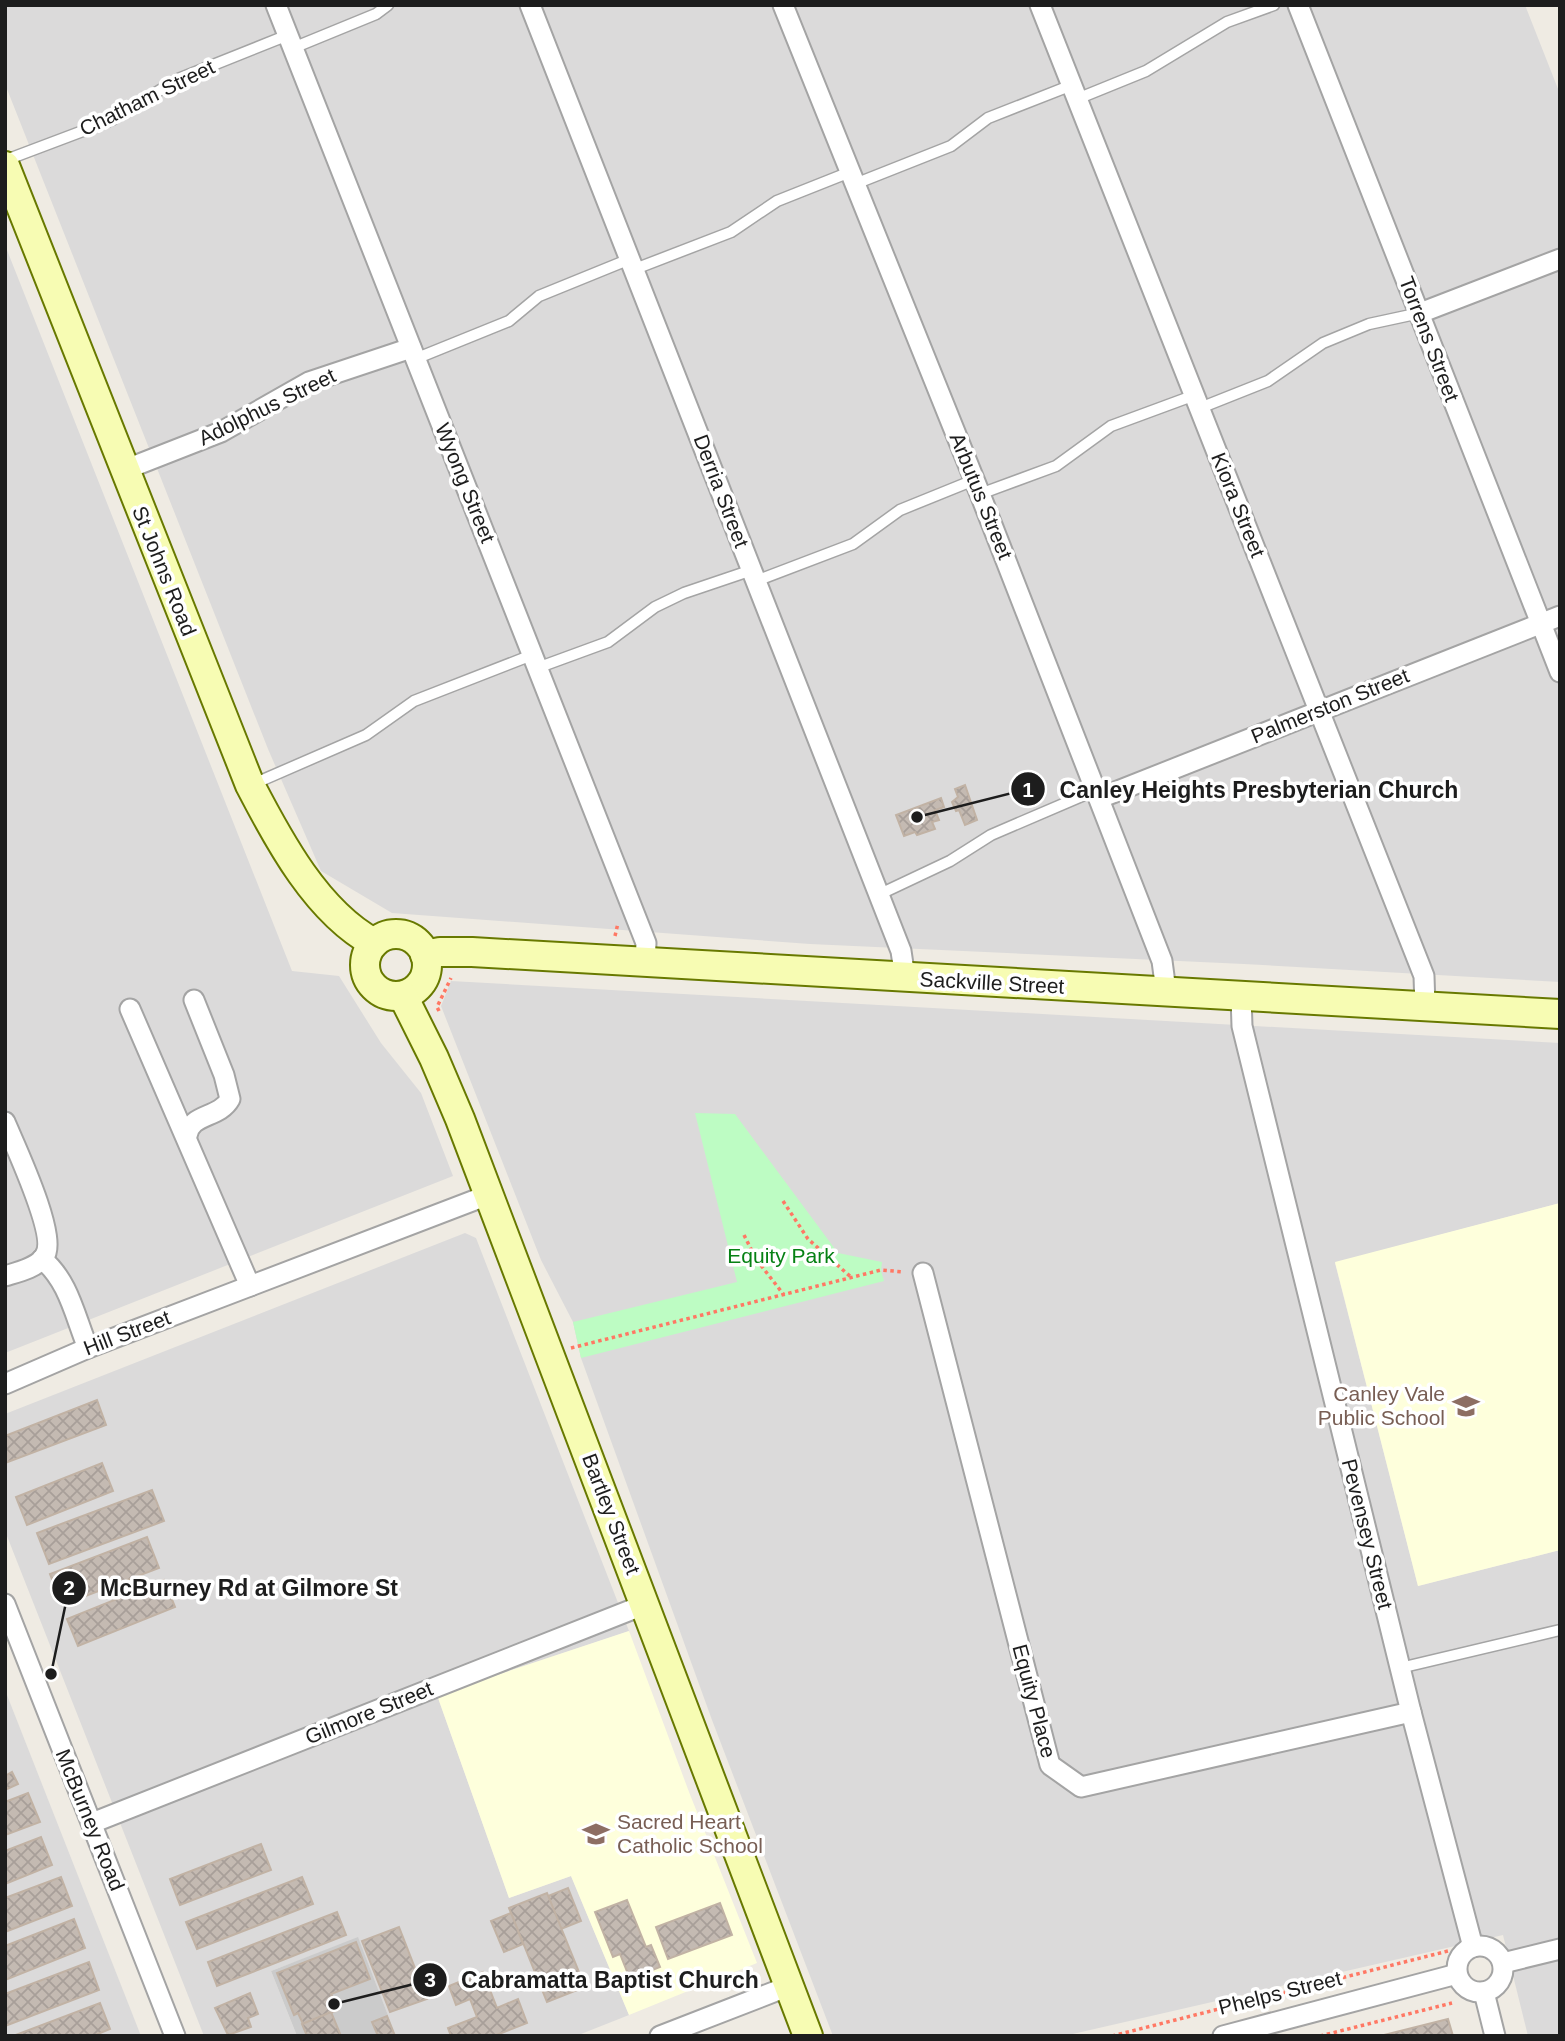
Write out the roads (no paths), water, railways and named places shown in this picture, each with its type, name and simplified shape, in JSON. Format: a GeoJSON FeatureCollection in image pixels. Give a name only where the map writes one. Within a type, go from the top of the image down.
{"type":"FeatureCollection","features":[{"type":"Feature","properties":{"kind":"main road","name":"St Johns Road"},"geometry":{"type":"LineString","coordinates":[[5,166],[250,785],[274,832],[327,908],[357,934],[374,943]]}},
{"type":"Feature","properties":{"kind":"main road"},"geometry":{"type":"LineString","coordinates":[[403,935],[420,946],[425,955],[425,975],[421,985],[403,996],[383,994],[375,988],[369,980],[365,961],[374,943],[382,937],[403,935]]}},
{"type":"Feature","properties":{"kind":"main road","name":"Sackville Street"},"geometry":{"type":"LineString","coordinates":[[425,955],[472,952],[1560,1014]]}},
{"type":"Feature","properties":{"kind":"main road","name":"Bartley Street"},"geometry":{"type":"LineString","coordinates":[[403,996],[434,1058],[488,1195],[646,1604],[808,2036]]}},
{"type":"Feature","properties":{"kind":"street","name":"Wyong Street"},"geometry":{"type":"LineString","coordinates":[[276,5],[646,943],[645,963]]}},
{"type":"Feature","properties":{"kind":"street","name":"Derria Street"},"geometry":{"type":"LineString","coordinates":[[530,5],[903,957],[905,978]]}},
{"type":"Feature","properties":{"kind":"street","name":"Arbutus Street"},"geometry":{"type":"LineString","coordinates":[[783,5],[1098,794],[1162,961],[1166,991]]}},
{"type":"Feature","properties":{"kind":"street","name":"Kiora Street"},"geometry":{"type":"LineString","coordinates":[[1040,5],[1424,976],[1426,1007]]}},
{"type":"Feature","properties":{"kind":"street","name":"Torrens Street"},"geometry":{"type":"LineString","coordinates":[[1300,6],[1560,672]]}},
{"type":"Feature","properties":{"kind":"street"},"geometry":{"type":"LineString","coordinates":[[1420,313],[1560,259]]}},
{"type":"Feature","properties":{"kind":"street","name":"Adolphus Street"},"geometry":{"type":"LineString","coordinates":[[124,470],[221,432],[309,382],[413,354]]}},
{"type":"Feature","properties":{"kind":"street","name":"Palmerston Street"},"geometry":{"type":"LineString","coordinates":[[1098,794],[1560,616]]}},
{"type":"Feature","properties":{"kind":"street","name":"Pevensey Street"},"geometry":{"type":"LineString","coordinates":[[1241,996],[1242,1026],[1411,1712],[1473,1947]]}},
{"type":"Feature","properties":{"kind":"street"},"geometry":{"type":"LineString","coordinates":[[187,1136],[188,1128],[225,1108],[230,1099],[224,1074],[194,1000]]}},
{"type":"Feature","properties":{"kind":"street"},"geometry":{"type":"LineString","coordinates":[[130,1009],[250,1286]]}},
{"type":"Feature","properties":{"kind":"street"},"geometry":{"type":"LineString","coordinates":[[5,1122],[43,1215],[49,1240],[46,1255],[36,1264],[5,1276]]}},
{"type":"Feature","properties":{"kind":"street","name":"Hill Street"},"geometry":{"type":"LineString","coordinates":[[5,1384],[88,1348],[488,1195]]}},
{"type":"Feature","properties":{"kind":"street"},"geometry":{"type":"LineString","coordinates":[[42,1259],[54,1269],[64,1284],[88,1348]]}},
{"type":"Feature","properties":{"kind":"street","name":"Equity Place"},"geometry":{"type":"LineString","coordinates":[[923,1273],[1050,1765],[1080,1787],[1411,1712]]}},
{"type":"Feature","properties":{"kind":"street","name":"McBurney Road"},"geometry":{"type":"LineString","coordinates":[[5,1604],[176,2036]]}},
{"type":"Feature","properties":{"kind":"street","name":"Gilmore Street"},"geometry":{"type":"LineString","coordinates":[[92,1823],[646,1604]]}},
{"type":"Feature","properties":{"kind":"street"},"geometry":{"type":"LineString","coordinates":[[1473,1947],[1488,1947],[1500,1956],[1503,1963],[1500,1982],[1484,1992],[1470,1991],[1464,1987],[1457,1974],[1458,1961],[1466,1950],[1473,1947]]}},
{"type":"Feature","properties":{"kind":"street"},"geometry":{"type":"LineString","coordinates":[[1503,1963],[1560,1949]]}},
{"type":"Feature","properties":{"kind":"street","name":"Phelps Street"},"geometry":{"type":"LineString","coordinates":[[1223,2036],[1262,2031],[1457,1974]]}},
{"type":"Feature","properties":{"kind":"street"},"geometry":{"type":"LineString","coordinates":[[660,2036],[789,1986]]}},
{"type":"Feature","properties":{"kind":"street"},"geometry":{"type":"LineString","coordinates":[[1484,1992],[1495,2036]]}},
{"type":"Feature","properties":{"kind":"lane","name":"Chatham Street"},"geometry":{"type":"LineString","coordinates":[[5,161],[112,120],[178,79],[376,14],[388,5]]}},
{"type":"Feature","properties":{"kind":"lane","name":"Adolphus Street"},"geometry":{"type":"LineString","coordinates":[[413,354],[509,321],[539,296],[732,232],[777,201],[951,146],[988,118],[1146,71],[1227,22],[1274,5]]}},
{"type":"Feature","properties":{"kind":"lane"},"geometry":{"type":"LineString","coordinates":[[250,785],[366,736],[414,701],[535,661],[608,642],[655,607],[684,593],[754,576],[853,544],[900,510],[1056,466],[1111,426],[1268,381],[1323,343],[1369,324],[1420,313]]}},
{"type":"Feature","properties":{"kind":"lane","name":"Palmerston Street"},"geometry":{"type":"LineString","coordinates":[[878,895],[950,861],[990,835],[1098,794]]}},
{"type":"Feature","properties":{"kind":"lane"},"geometry":{"type":"LineString","coordinates":[[1400,1668],[1560,1630]]}},
{"type":"Feature","properties":{"kind":"place","name":"Canley Heights Presbyterian Church"},"geometry":{"type":"Point","coordinates":[917,817]}},
{"type":"Feature","properties":{"kind":"place","name":"Canley Vale Public School"},"geometry":{"type":"Point","coordinates":[1466,1406]}},
{"type":"Feature","properties":{"kind":"place","name":"McBurney Rd at Gilmore St"},"geometry":{"type":"Point","coordinates":[51,1674]}},
{"type":"Feature","properties":{"kind":"place","name":"Sacred Heart Catholic School"},"geometry":{"type":"Point","coordinates":[596,1834]}},
{"type":"Feature","properties":{"kind":"place","name":"Cabramatta Baptist Church"},"geometry":{"type":"Point","coordinates":[334,2004]}},
{"type":"Feature","properties":{"kind":"park label","name":"Equity Park"},"geometry":{"type":"Point","coordinates":[781,1256]}}]}
